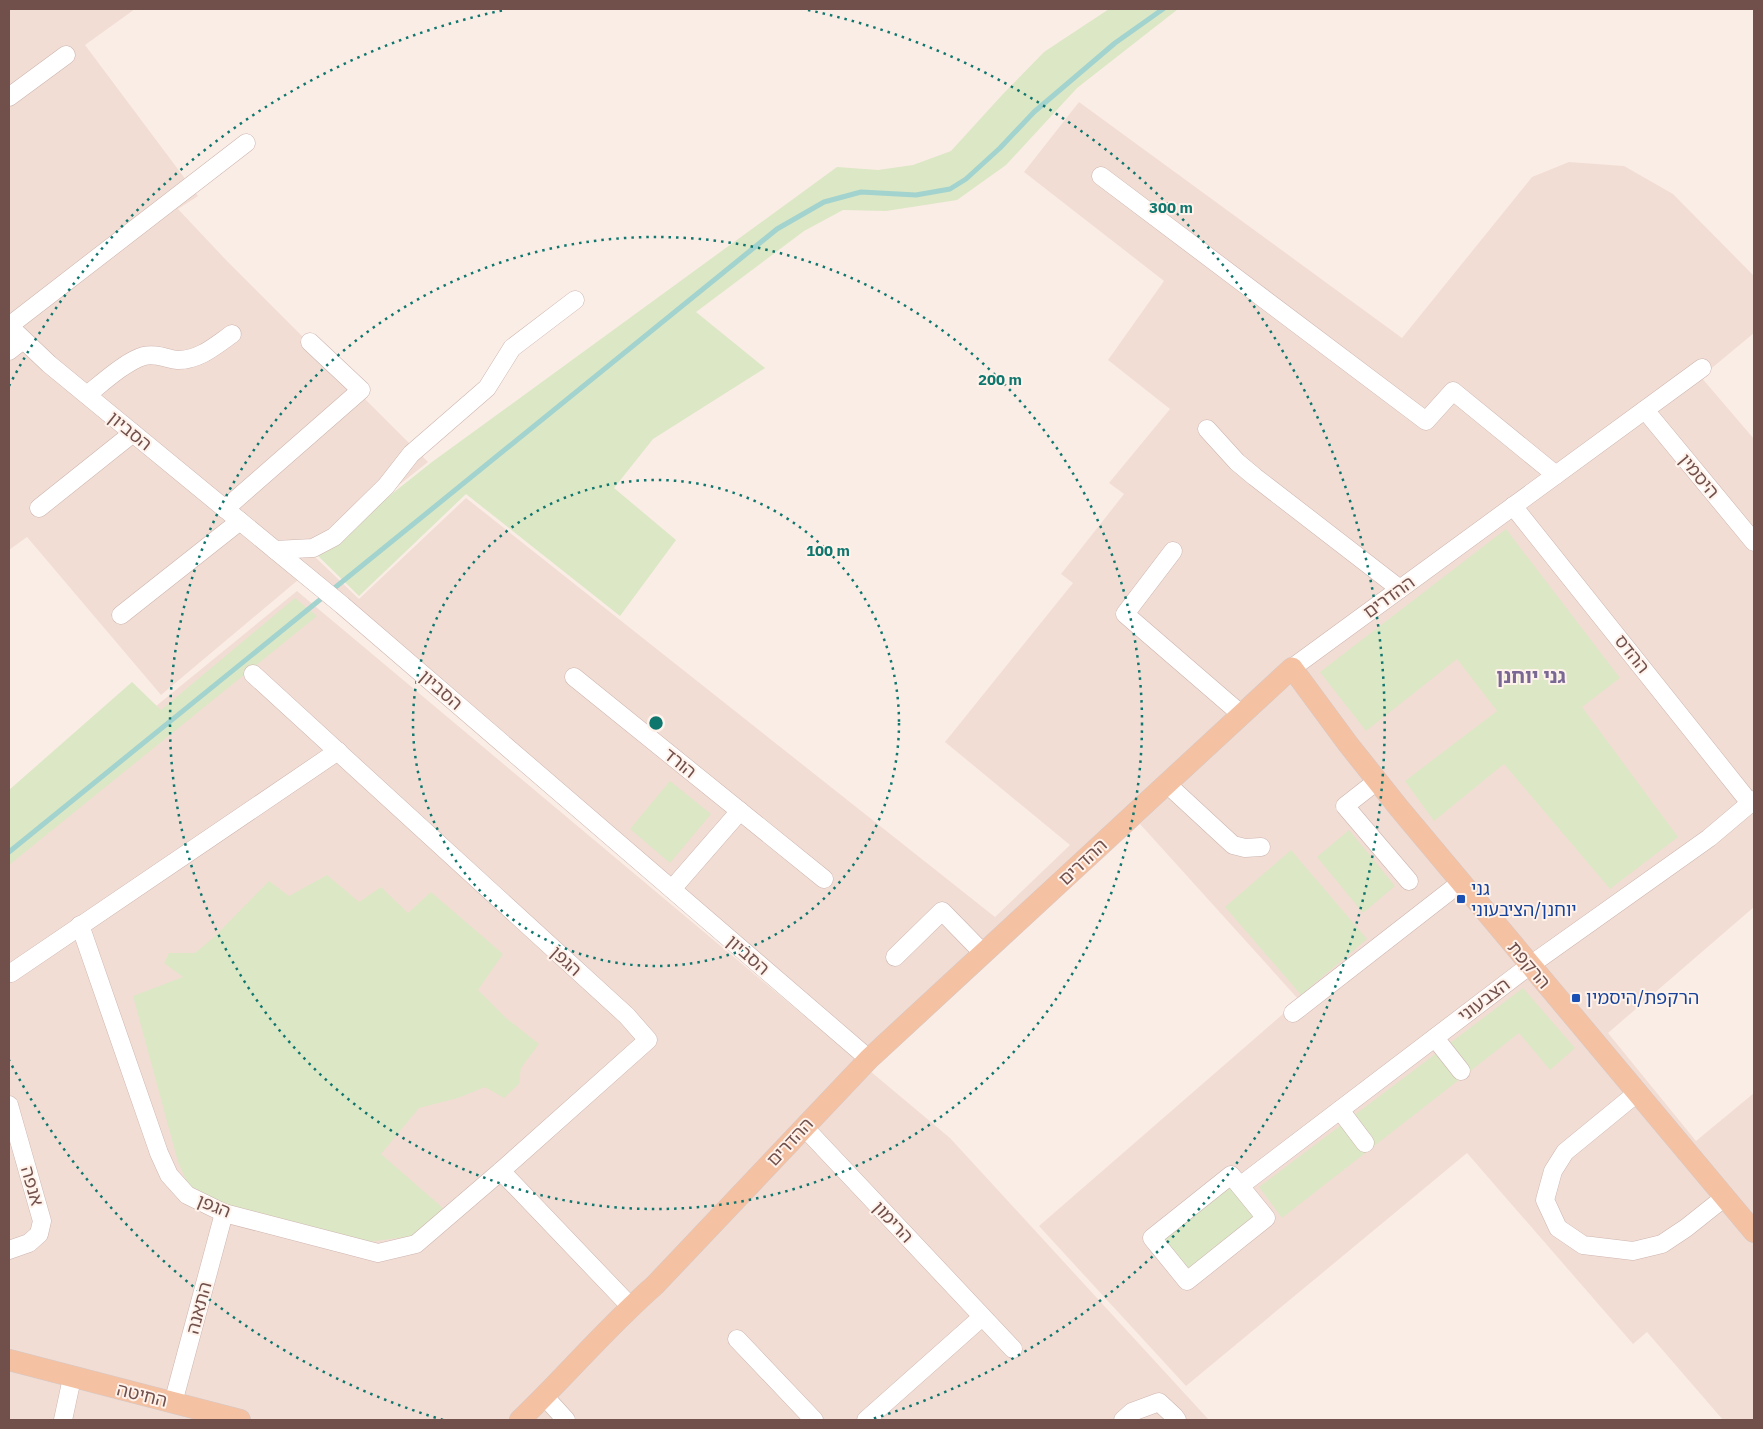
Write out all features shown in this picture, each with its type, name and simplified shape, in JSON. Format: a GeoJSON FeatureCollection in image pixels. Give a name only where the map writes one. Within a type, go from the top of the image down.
{"type":"FeatureCollection","features":[{"type":"Feature","properties":{"kind":"main road","name":"ההדרים"},"geometry":{"type":"LineString","coordinates":[[520,1420],[631,1306],[655,1285],[869,1059],[1292,668]]}},
{"type":"Feature","properties":{"kind":"main road","name":"הרקפת"},"geometry":{"type":"LineString","coordinates":[[1292,668],[1377,781],[1460,883],[1754,1232]]}},
{"type":"Feature","properties":{"kind":"main road","name":"החיטה"},"geometry":{"type":"LineString","coordinates":[[9,1360],[72,1378],[240,1420]]}},
{"type":"Feature","properties":{"kind":"street"},"geometry":{"type":"LineString","coordinates":[[9,97],[66,55]]}},
{"type":"Feature","properties":{"kind":"street"},"geometry":{"type":"LineString","coordinates":[[9,326],[246,143]]}},
{"type":"Feature","properties":{"kind":"street"},"geometry":{"type":"LineString","coordinates":[[1101,176],[1426,421],[1453,391],[1556,474]]}},
{"type":"Feature","properties":{"kind":"street"},"geometry":{"type":"LineString","coordinates":[[275,550],[313,548],[334,537],[386,486],[411,454],[487,388],[512,348],[575,300]]}},
{"type":"Feature","properties":{"kind":"street","name":"הסביון"},"geometry":{"type":"LineString","coordinates":[[9,326],[87,395],[342,605],[869,1059]]}},
{"type":"Feature","properties":{"kind":"street"},"geometry":{"type":"LineString","coordinates":[[87,395],[117,371],[144,356],[161,356],[178,360],[200,356],[232,334]]}},
{"type":"Feature","properties":{"kind":"street"},"geometry":{"type":"LineString","coordinates":[[9,351],[23,340]]}},
{"type":"Feature","properties":{"kind":"street"},"geometry":{"type":"LineString","coordinates":[[225,509],[361,390],[310,342]]}},
{"type":"Feature","properties":{"kind":"street","name":"ההדרים"},"geometry":{"type":"LineString","coordinates":[[1292,668],[1702,368]]}},
{"type":"Feature","properties":{"kind":"street","name":"היסמין"},"geometry":{"type":"LineString","coordinates":[[1644,410],[1754,542]]}},
{"type":"Feature","properties":{"kind":"street"},"geometry":{"type":"LineString","coordinates":[[1207,429],[1237,462],[1255,477],[1400,588]]}},
{"type":"Feature","properties":{"kind":"street"},"geometry":{"type":"LineString","coordinates":[[39,508],[133,433]]}},
{"type":"Feature","properties":{"kind":"street","name":"ההדס"},"geometry":{"type":"LineString","coordinates":[[1513,506],[1752,801]]}},
{"type":"Feature","properties":{"kind":"street"},"geometry":{"type":"LineString","coordinates":[[121,615],[240,521]]}},
{"type":"Feature","properties":{"kind":"street"},"geometry":{"type":"LineString","coordinates":[[1173,551],[1125,614],[1242,715]]}},
{"type":"Feature","properties":{"kind":"street","name":"הגפן"},"geometry":{"type":"LineString","coordinates":[[80,924],[159,1153],[169,1175],[187,1195],[224,1213],[378,1253],[416,1244],[648,1040],[627,1016],[253,674]]}},
{"type":"Feature","properties":{"kind":"street","name":"הורד"},"geometry":{"type":"LineString","coordinates":[[574,677],[824,879]]}},
{"type":"Feature","properties":{"kind":"street"},"geometry":{"type":"LineString","coordinates":[[11,973],[80,924],[338,751]]}},
{"type":"Feature","properties":{"kind":"street"},"geometry":{"type":"LineString","coordinates":[[1377,781],[1345,806],[1409,881]]}},
{"type":"Feature","properties":{"kind":"street"},"geometry":{"type":"LineString","coordinates":[[1167,784],[1233,845],[1245,848],[1261,847]]}},
{"type":"Feature","properties":{"kind":"street","name":"הצבעוני"},"geometry":{"type":"LineString","coordinates":[[1240,1186],[1530,966],[1708,838],[1752,801]]}},
{"type":"Feature","properties":{"kind":"street"},"geometry":{"type":"LineString","coordinates":[[672,889],[740,811]]}},
{"type":"Feature","properties":{"kind":"street"},"geometry":{"type":"LineString","coordinates":[[1293,1013],[1460,883]]}},
{"type":"Feature","properties":{"kind":"street"},"geometry":{"type":"LineString","coordinates":[[895,956],[942,911],[984,953]]}},
{"type":"Feature","properties":{"kind":"street"},"geometry":{"type":"LineString","coordinates":[[1435,1038],[1461,1071]]}},
{"type":"Feature","properties":{"kind":"street"},"geometry":{"type":"LineString","coordinates":[[1637,1093],[1565,1152],[1553,1171],[1546,1200],[1558,1228],[1583,1245],[1633,1251],[1662,1244],[1686,1228],[1725,1197]]}},
{"type":"Feature","properties":{"kind":"street","name":"אנפה"},"geometry":{"type":"LineString","coordinates":[[9,1105],[42,1221],[39,1234],[29,1242],[9,1250]]}},
{"type":"Feature","properties":{"kind":"street"},"geometry":{"type":"LineString","coordinates":[[1340,1110],[1364,1143]]}},
{"type":"Feature","properties":{"kind":"street","name":"הרימון"},"geometry":{"type":"LineString","coordinates":[[804,1127],[1013,1349]]}},
{"type":"Feature","properties":{"kind":"street"},"geometry":{"type":"LineString","coordinates":[[501,1171],[631,1306]]}},
{"type":"Feature","properties":{"kind":"street"},"geometry":{"type":"LineString","coordinates":[[1231,1175],[1240,1186],[1266,1218],[1187,1281],[1152,1238],[1231,1175]]}},
{"type":"Feature","properties":{"kind":"street","name":"התאנה"},"geometry":{"type":"LineString","coordinates":[[173,1404],[224,1213]]}},
{"type":"Feature","properties":{"kind":"street"},"geometry":{"type":"LineString","coordinates":[[866,1420],[982,1317]]}},
{"type":"Feature","properties":{"kind":"street"},"geometry":{"type":"LineString","coordinates":[[737,1339],[814,1420]]}},
{"type":"Feature","properties":{"kind":"street"},"geometry":{"type":"LineString","coordinates":[[63,1420],[72,1378]]}},
{"type":"Feature","properties":{"kind":"street"},"geometry":{"type":"LineString","coordinates":[[544,1397],[566,1420]]}},
{"type":"Feature","properties":{"kind":"street"},"geometry":{"type":"LineString","coordinates":[[1123,1420],[1132,1412],[1158,1402],[1177,1420]]}},
{"type":"Feature","properties":{"kind":"shaded area","name":"גני יוחנן"},"geometry":{"type":"Polygon","coordinates":[[[9,9],[135,9],[85,45],[198,196],[178,209],[226,260],[428,462],[312,554],[359,599],[466,498],[995,917],[1070,845],[945,742],[1073,583],[1061,574],[1124,494],[1109,483],[1170,409],[1108,360],[1164,281],[1024,172],[1079,102],[1402,338],[1532,177],[1569,162],[1624,166],[1673,194],[1754,276],[1754,333],[1701,377],[1754,439],[1754,907],[1608,1033],[1696,1141],[1754,1093],[1754,1420],[1723,1420],[1647,1332],[1633,1344],[1467,1153],[1186,1386],[1039,1226],[1299,1000],[1140,824],[874,1069],[298,580],[161,695],[27,537],[9,550],[9,9]]]}},
{"type":"Feature","properties":{"kind":"shaded area"},"geometry":{"type":"Polygon","coordinates":[[[297,591],[950,1138],[1209,1420],[9,1420],[9,826],[297,591]]]}},
{"type":"Feature","properties":{"kind":"green space"},"geometry":{"type":"Polygon","coordinates":[[[1109,9],[1178,9],[1077,88],[1006,165],[957,200],[886,211],[843,210],[804,231],[696,312],[765,368],[653,439],[614,488],[676,540],[620,616],[466,494],[359,596],[316,554],[432,462],[837,167],[878,170],[913,165],[951,151],[1044,52],[1109,9]]]}},
{"type":"Feature","properties":{"kind":"green space"},"geometry":{"type":"Polygon","coordinates":[[[1506,529],[1620,678],[1582,707],[1678,837],[1610,889],[1504,764],[1434,821],[1405,781],[1497,711],[1457,659],[1366,731],[1320,672],[1506,529]]]}},
{"type":"Feature","properties":{"kind":"green space"},"geometry":{"type":"Polygon","coordinates":[[[295,598],[317,616],[9,865],[9,790],[132,682],[161,710],[295,598]]]}},
{"type":"Feature","properties":{"kind":"green space"},"geometry":{"type":"Polygon","coordinates":[[[670,781],[711,814],[670,863],[630,829],[670,781]]]}},
{"type":"Feature","properties":{"kind":"green space"},"geometry":{"type":"Polygon","coordinates":[[[1349,830],[1395,886],[1363,913],[1317,857],[1349,830]]]}},
{"type":"Feature","properties":{"kind":"green space"},"geometry":{"type":"Polygon","coordinates":[[[1291,850],[1367,939],[1301,995],[1225,907],[1291,850]]]}},
{"type":"Feature","properties":{"kind":"green space"},"geometry":{"type":"Polygon","coordinates":[[[327,875],[359,902],[381,887],[408,913],[431,892],[503,954],[478,990],[506,1018],[539,1044],[521,1068],[519,1084],[504,1098],[485,1087],[458,1098],[419,1108],[381,1154],[444,1209],[413,1236],[368,1242],[224,1205],[189,1187],[178,1162],[133,996],[183,977],[164,963],[169,953],[195,953],[214,937],[269,881],[289,896],[327,875]]]}},
{"type":"Feature","properties":{"kind":"green space"},"geometry":{"type":"Polygon","coordinates":[[[1523,988],[1575,1048],[1550,1070],[1519,1033],[1282,1218],[1259,1187],[1523,988]]]}},
{"type":"Feature","properties":{"kind":"green space"},"geometry":{"type":"Polygon","coordinates":[[[1230,1187],[1254,1217],[1188,1269],[1164,1239],[1230,1187]]]}},
{"type":"Feature","properties":{"kind":"waterway"},"geometry":{"type":"LineString","coordinates":[[9,852],[777,229],[824,202],[861,192],[916,195],[950,189],[966,179],[1000,148],[1034,112],[1115,43],[1163,9]]}},
{"type":"Feature","properties":{"kind":"place","name":"גני יוחנן/הציבעוני"},"geometry":{"type":"Point","coordinates":[1461,899]}},
{"type":"Feature","properties":{"kind":"place","name":"הרקפת/היסמין"},"geometry":{"type":"Point","coordinates":[1576,998]}},
{"type":"Feature","properties":{"kind":"district","name":"גני יוחנן"},"geometry":{"type":"Point","coordinates":[1531,676]}}]}
